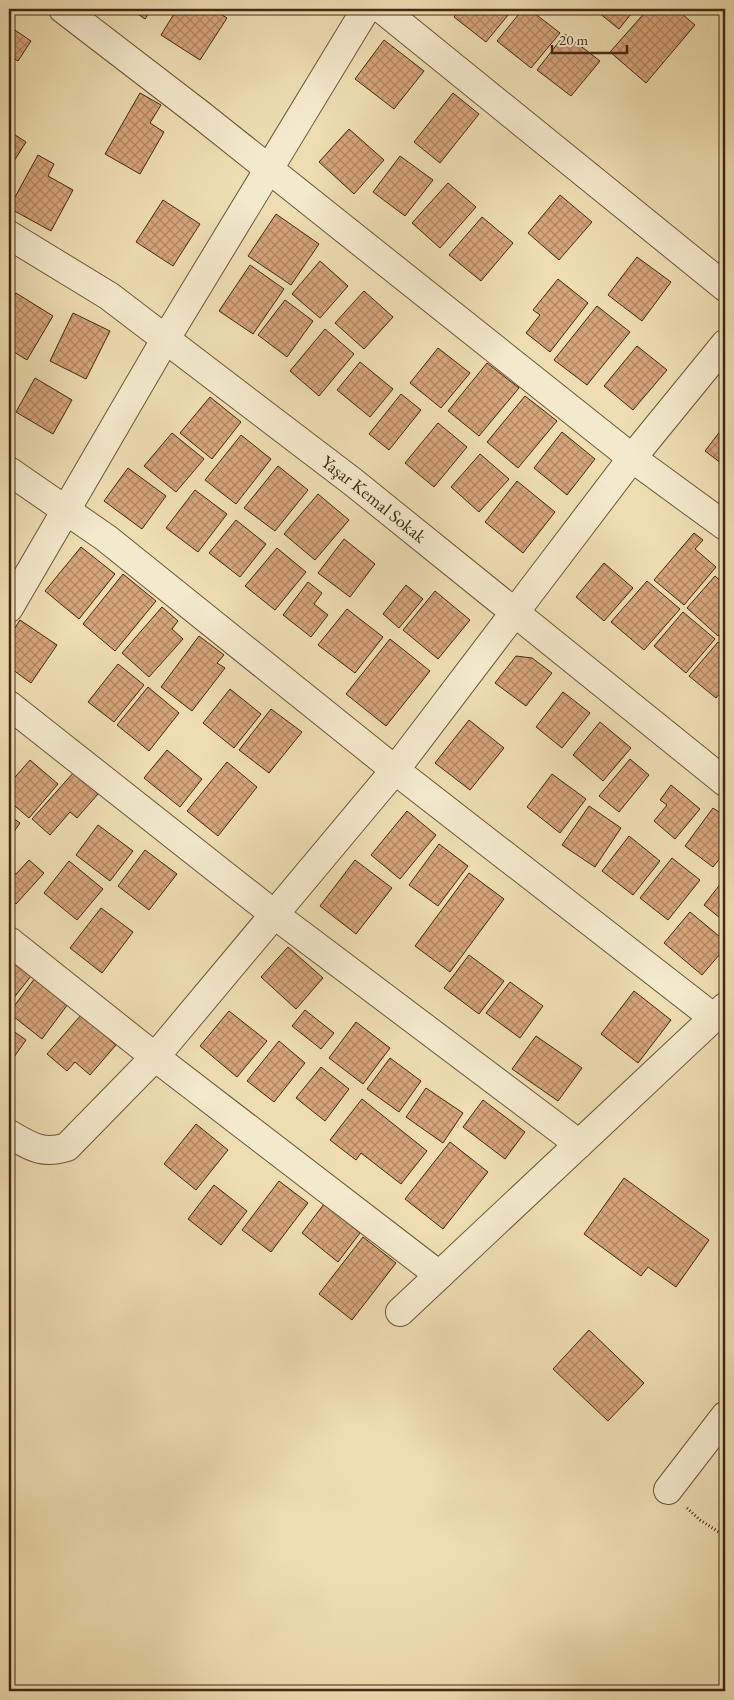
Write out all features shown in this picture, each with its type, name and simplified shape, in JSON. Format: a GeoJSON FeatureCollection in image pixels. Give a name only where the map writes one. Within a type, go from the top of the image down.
{"type":"FeatureCollection","features":[{"type":"Feature","properties":{"kind":"street"},"geometry":{"type":"LineString","coordinates":[[63,9],[632,458],[725,526]]}},
{"type":"Feature","properties":{"kind":"street"},"geometry":{"type":"LineString","coordinates":[[9,608],[165,340],[366,9]]}},
{"type":"Feature","properties":{"kind":"street"},"geometry":{"type":"LineString","coordinates":[[382,9],[725,287]]}},
{"type":"Feature","properties":{"kind":"street","name":"Yaşar Kemal Sokak"},"geometry":{"type":"LineString","coordinates":[[9,234],[109,296],[353,482],[725,782]]}},
{"type":"Feature","properties":{"kind":"street"},"geometry":{"type":"LineString","coordinates":[[9,1134],[40,1150],[58,1150],[67,1147],[155,1056],[395,770],[632,458],[725,344]]}},
{"type":"Feature","properties":{"kind":"street"},"geometry":{"type":"LineString","coordinates":[[9,471],[106,538],[395,770],[719,1012],[400,1312]]}},
{"type":"Feature","properties":{"kind":"street"},"geometry":{"type":"LineString","coordinates":[[9,705],[275,915],[579,1144]]}},
{"type":"Feature","properties":{"kind":"street"},"geometry":{"type":"LineString","coordinates":[[9,941],[440,1275]]}},
{"type":"Feature","properties":{"kind":"street"},"geometry":{"type":"LineString","coordinates":[[668,1490],[725,1416]]}},
{"type":"Feature","properties":{"kind":"path"},"geometry":{"type":"LineString","coordinates":[[668,1490],[700,1520],[725,1536]]}},
{"type":"Feature","properties":{"kind":"building"},"geometry":{"type":"Polygon","coordinates":[[[130,9],[152,9],[145,19],[130,9]]]}},
{"type":"Feature","properties":{"kind":"building"},"geometry":{"type":"Polygon","coordinates":[[[177,9],[212,9],[227,18],[200,60],[161,35],[177,9]]]}},
{"type":"Feature","properties":{"kind":"building"},"geometry":{"type":"Polygon","coordinates":[[[460,9],[513,9],[486,42],[454,17],[460,9]]]}},
{"type":"Feature","properties":{"kind":"building"},"geometry":{"type":"Polygon","coordinates":[[[523,9],[529,9],[560,33],[531,68],[497,41],[523,9]]]}},
{"type":"Feature","properties":{"kind":"building"},"geometry":{"type":"Polygon","coordinates":[[[594,9],[635,9],[619,29],[594,9]]]}},
{"type":"Feature","properties":{"kind":"building"},"geometry":{"type":"Polygon","coordinates":[[[648,9],[676,9],[695,25],[646,83],[610,52],[648,9]]]}},
{"type":"Feature","properties":{"kind":"building"},"geometry":{"type":"Polygon","coordinates":[[[9,26],[31,41],[18,61],[11,57],[9,60],[9,26]]]}},
{"type":"Feature","properties":{"kind":"building"},"geometry":{"type":"Polygon","coordinates":[[[565,34],[600,61],[571,96],[537,70],[565,34]]]}},
{"type":"Feature","properties":{"kind":"building"},"geometry":{"type":"Polygon","coordinates":[[[384,40],[424,71],[394,109],[355,79],[384,40]]]}},
{"type":"Feature","properties":{"kind":"building"},"geometry":{"type":"Polygon","coordinates":[[[140,93],[161,105],[150,123],[164,132],[140,174],[105,154],[140,93]]]}},
{"type":"Feature","properties":{"kind":"building"},"geometry":{"type":"Polygon","coordinates":[[[453,93],[479,114],[440,163],[414,142],[453,93]]]}},
{"type":"Feature","properties":{"kind":"building"},"geometry":{"type":"Polygon","coordinates":[[[349,129],[384,160],[354,194],[319,162],[349,129]]]}},
{"type":"Feature","properties":{"kind":"building"},"geometry":{"type":"Polygon","coordinates":[[[9,131],[26,142],[9,169],[9,131]]]}},
{"type":"Feature","properties":{"kind":"building"},"geometry":{"type":"Polygon","coordinates":[[[38,155],[54,164],[48,176],[73,190],[51,231],[9,208],[38,155]]]}},
{"type":"Feature","properties":{"kind":"building"},"geometry":{"type":"Polygon","coordinates":[[[400,156],[433,180],[405,216],[373,192],[400,156]]]}},
{"type":"Feature","properties":{"kind":"building"},"geometry":{"type":"Polygon","coordinates":[[[448,183],[476,207],[440,248],[412,223],[448,183]]]}},
{"type":"Feature","properties":{"kind":"building"},"geometry":{"type":"Polygon","coordinates":[[[560,195],[592,222],[559,260],[528,233],[560,195]]]}},
{"type":"Feature","properties":{"kind":"building"},"geometry":{"type":"Polygon","coordinates":[[[163,200],[200,224],[173,266],[136,242],[163,200]]]}},
{"type":"Feature","properties":{"kind":"building"},"geometry":{"type":"Polygon","coordinates":[[[276,214],[319,244],[291,285],[248,256],[276,214]]]}},
{"type":"Feature","properties":{"kind":"building"},"geometry":{"type":"Polygon","coordinates":[[[482,217],[513,243],[481,281],[449,255],[482,217]]]}},
{"type":"Feature","properties":{"kind":"building"},"geometry":{"type":"Polygon","coordinates":[[[637,257],[671,282],[642,321],[608,295],[637,257]]]}},
{"type":"Feature","properties":{"kind":"building"},"geometry":{"type":"Polygon","coordinates":[[[320,261],[348,286],[320,318],[292,294],[320,261]]]}},
{"type":"Feature","properties":{"kind":"building"},"geometry":{"type":"Polygon","coordinates":[[[250,265],[284,289],[253,334],[219,311],[250,265]]]}},
{"type":"Feature","properties":{"kind":"building"},"geometry":{"type":"Polygon","coordinates":[[[558,279],[588,303],[550,352],[526,333],[540,315],[533,310],[558,279]]]}},
{"type":"Feature","properties":{"kind":"building"},"geometry":{"type":"Polygon","coordinates":[[[364,291],[393,317],[364,349],[335,323],[364,291]]]}},
{"type":"Feature","properties":{"kind":"building"},"geometry":{"type":"Polygon","coordinates":[[[16,293],[53,316],[27,360],[9,349],[9,304],[16,293]]]}},
{"type":"Feature","properties":{"kind":"building"},"geometry":{"type":"Polygon","coordinates":[[[285,300],[313,321],[287,357],[258,335],[285,300]]]}},
{"type":"Feature","properties":{"kind":"building"},"geometry":{"type":"Polygon","coordinates":[[[597,306],[630,332],[587,385],[554,360],[597,306]]]}},
{"type":"Feature","properties":{"kind":"building"},"geometry":{"type":"Polygon","coordinates":[[[73,313],[110,331],[86,379],[50,361],[73,313]]]}},
{"type":"Feature","properties":{"kind":"building"},"geometry":{"type":"Polygon","coordinates":[[[325,329],[354,354],[319,396],[290,371],[325,329]]]}},
{"type":"Feature","properties":{"kind":"building"},"geometry":{"type":"Polygon","coordinates":[[[637,346],[667,370],[633,410],[604,386],[637,346]]]}},
{"type":"Feature","properties":{"kind":"building"},"geometry":{"type":"Polygon","coordinates":[[[438,348],[470,373],[441,408],[410,383],[438,348]]]}},
{"type":"Feature","properties":{"kind":"building"},"geometry":{"type":"Polygon","coordinates":[[[360,362],[393,389],[370,417],[337,390],[360,362]]]}},
{"type":"Feature","properties":{"kind":"building"},"geometry":{"type":"Polygon","coordinates":[[[487,363],[519,388],[479,436],[448,411],[487,363]]]}},
{"type":"Feature","properties":{"kind":"building"},"geometry":{"type":"Polygon","coordinates":[[[35,378],[72,400],[53,434],[16,412],[35,378]]]}},
{"type":"Feature","properties":{"kind":"building"},"geometry":{"type":"Polygon","coordinates":[[[401,394],[421,410],[389,450],[369,434],[401,394]]]}},
{"type":"Feature","properties":{"kind":"building"},"geometry":{"type":"Polygon","coordinates":[[[525,396],[557,421],[518,468],[487,442],[525,396]]]}},
{"type":"Feature","properties":{"kind":"building"},"geometry":{"type":"Polygon","coordinates":[[[210,397],[241,422],[212,459],[180,433],[210,397]]]}},
{"type":"Feature","properties":{"kind":"building"},"geometry":{"type":"Polygon","coordinates":[[[438,423],[467,447],[434,487],[405,463],[438,423]]]}},
{"type":"Feature","properties":{"kind":"building"},"geometry":{"type":"Polygon","coordinates":[[[725,425],[725,466],[705,451],[725,425]]]}},
{"type":"Feature","properties":{"kind":"building"},"geometry":{"type":"Polygon","coordinates":[[[562,432],[595,459],[567,495],[534,468],[562,432]]]}},
{"type":"Feature","properties":{"kind":"building"},"geometry":{"type":"Polygon","coordinates":[[[172,433],[204,459],[176,492],[144,466],[172,433]]]}},
{"type":"Feature","properties":{"kind":"building"},"geometry":{"type":"Polygon","coordinates":[[[241,435],[271,459],[236,504],[205,480],[241,435]]]}},
{"type":"Feature","properties":{"kind":"building"},"geometry":{"type":"Polygon","coordinates":[[[480,454],[509,479],[479,512],[451,487],[480,454]]]}},
{"type":"Feature","properties":{"kind":"building"},"geometry":{"type":"Polygon","coordinates":[[[278,466],[308,490],[275,531],[244,508],[278,466]]]}},
{"type":"Feature","properties":{"kind":"building"},"geometry":{"type":"Polygon","coordinates":[[[128,468],[166,496],[142,529],[104,501],[128,468]]]}},
{"type":"Feature","properties":{"kind":"building"},"geometry":{"type":"Polygon","coordinates":[[[517,481],[555,512],[523,553],[485,522],[517,481]]]}},
{"type":"Feature","properties":{"kind":"building"},"geometry":{"type":"Polygon","coordinates":[[[195,490],[227,514],[198,552],[166,528],[195,490]]]}},
{"type":"Feature","properties":{"kind":"building"},"geometry":{"type":"Polygon","coordinates":[[[318,494],[349,520],[315,560],[284,534],[318,494]]]}},
{"type":"Feature","properties":{"kind":"building"},"geometry":{"type":"Polygon","coordinates":[[[236,520],[266,544],[240,577],[209,553],[236,520]]]}},
{"type":"Feature","properties":{"kind":"building"},"geometry":{"type":"Polygon","coordinates":[[[694,533],[703,540],[695,549],[716,567],[684,605],[654,580],[694,533]]]}},
{"type":"Feature","properties":{"kind":"building"},"geometry":{"type":"Polygon","coordinates":[[[344,539],[375,564],[350,597],[318,573],[344,539]]]}},
{"type":"Feature","properties":{"kind":"building"},"geometry":{"type":"Polygon","coordinates":[[[81,547],[115,574],[79,619],[45,591],[81,547]]]}},
{"type":"Feature","properties":{"kind":"building"},"geometry":{"type":"Polygon","coordinates":[[[277,548],[306,572],[275,610],[245,586],[277,548]]]}},
{"type":"Feature","properties":{"kind":"building"},"geometry":{"type":"Polygon","coordinates":[[[604,563],[633,588],[604,621],[576,597],[604,563]]]}},
{"type":"Feature","properties":{"kind":"building"},"geometry":{"type":"Polygon","coordinates":[[[123,574],[156,601],[115,651],[83,624],[123,574]]]}},
{"type":"Feature","properties":{"kind":"building"},"geometry":{"type":"Polygon","coordinates":[[[715,576],[725,585],[725,628],[718,636],[687,608],[715,576]]]}},
{"type":"Feature","properties":{"kind":"building"},"geometry":{"type":"Polygon","coordinates":[[[647,581],[680,609],[644,650],[611,622],[647,581]]]}},
{"type":"Feature","properties":{"kind":"building"},"geometry":{"type":"Polygon","coordinates":[[[308,582],[322,593],[314,604],[328,615],[311,637],[283,615],[308,582]]]}},
{"type":"Feature","properties":{"kind":"building"},"geometry":{"type":"Polygon","coordinates":[[[406,585],[423,599],[399,628],[383,614],[406,585]]]}},
{"type":"Feature","properties":{"kind":"building"},"geometry":{"type":"Polygon","coordinates":[[[435,591],[470,620],[438,659],[403,630],[435,591]]]}},
{"type":"Feature","properties":{"kind":"building"},"geometry":{"type":"Polygon","coordinates":[[[162,607],[178,621],[172,629],[183,639],[149,677],[122,653],[162,607]]]}},
{"type":"Feature","properties":{"kind":"building"},"geometry":{"type":"Polygon","coordinates":[[[347,609],[383,637],[355,673],[318,645],[347,609]]]}},
{"type":"Feature","properties":{"kind":"building"},"geometry":{"type":"Polygon","coordinates":[[[683,612],[715,639],[686,673],[654,646],[683,612]]]}},
{"type":"Feature","properties":{"kind":"building"},"geometry":{"type":"Polygon","coordinates":[[[20,620],[57,645],[31,683],[9,667],[9,637],[20,620]]]}},
{"type":"Feature","properties":{"kind":"building"},"geometry":{"type":"Polygon","coordinates":[[[199,636],[224,655],[217,663],[225,668],[192,711],[161,687],[199,636]]]}},
{"type":"Feature","properties":{"kind":"building"},"geometry":{"type":"Polygon","coordinates":[[[390,639],[430,671],[386,726],[346,694],[390,639]]]}},
{"type":"Feature","properties":{"kind":"building"},"geometry":{"type":"Polygon","coordinates":[[[718,642],[725,648],[725,687],[716,698],[689,676],[718,642]]]}},
{"type":"Feature","properties":{"kind":"building"},"geometry":{"type":"Polygon","coordinates":[[[516,656],[532,658],[552,673],[526,706],[495,683],[516,656]]]}},
{"type":"Feature","properties":{"kind":"building"},"geometry":{"type":"Polygon","coordinates":[[[118,664],[144,685],[114,722],[88,702],[118,664]]]}},
{"type":"Feature","properties":{"kind":"building"},"geometry":{"type":"Polygon","coordinates":[[[148,687],[179,713],[149,751],[117,725],[148,687]]]}},
{"type":"Feature","properties":{"kind":"building"},"geometry":{"type":"Polygon","coordinates":[[[230,689],[261,714],[234,748],[203,723],[230,689]]]}},
{"type":"Feature","properties":{"kind":"building"},"geometry":{"type":"Polygon","coordinates":[[[563,692],[590,713],[562,748],[536,727],[563,692]]]}},
{"type":"Feature","properties":{"kind":"building"},"geometry":{"type":"Polygon","coordinates":[[[271,709],[302,732],[269,773],[239,750],[271,709]]]}},
{"type":"Feature","properties":{"kind":"building"},"geometry":{"type":"Polygon","coordinates":[[[469,720],[504,748],[470,790],[435,763],[469,720]]]}},
{"type":"Feature","properties":{"kind":"building"},"geometry":{"type":"Polygon","coordinates":[[[600,722],[631,748],[603,781],[573,755],[600,722]]]}},
{"type":"Feature","properties":{"kind":"building"},"geometry":{"type":"Polygon","coordinates":[[[167,750],[202,779],[180,807],[144,778],[167,750]]]}},
{"type":"Feature","properties":{"kind":"building"},"geometry":{"type":"Polygon","coordinates":[[[630,759],[649,775],[619,812],[599,796],[630,759]]]}},
{"type":"Feature","properties":{"kind":"building"},"geometry":{"type":"Polygon","coordinates":[[[30,760],[58,784],[29,818],[9,801],[9,784],[30,760]]]}},
{"type":"Feature","properties":{"kind":"building"},"geometry":{"type":"Polygon","coordinates":[[[227,762],[257,787],[218,836],[187,811],[227,762]]]}},
{"type":"Feature","properties":{"kind":"building"},"geometry":{"type":"Polygon","coordinates":[[[74,772],[98,794],[77,818],[70,812],[50,835],[32,819],[74,772]]]}},
{"type":"Feature","properties":{"kind":"building"},"geometry":{"type":"Polygon","coordinates":[[[552,774],[586,799],[560,833],[527,807],[552,774]]]}},
{"type":"Feature","properties":{"kind":"building"},"geometry":{"type":"Polygon","coordinates":[[[671,785],[700,809],[675,839],[654,821],[667,805],[660,800],[671,785]]]}},
{"type":"Feature","properties":{"kind":"building"},"geometry":{"type":"Polygon","coordinates":[[[589,806],[621,828],[595,867],[562,845],[589,806]]]}},
{"type":"Feature","properties":{"kind":"building"},"geometry":{"type":"Polygon","coordinates":[[[713,808],[725,816],[725,852],[713,867],[685,846],[713,808]]]}},
{"type":"Feature","properties":{"kind":"building"},"geometry":{"type":"Polygon","coordinates":[[[407,811],[436,835],[400,879],[371,855],[407,811]]]}},
{"type":"Feature","properties":{"kind":"building"},"geometry":{"type":"Polygon","coordinates":[[[9,815],[20,823],[9,839],[9,815]]]}},
{"type":"Feature","properties":{"kind":"building"},"geometry":{"type":"Polygon","coordinates":[[[98,825],[133,851],[110,881],[76,855],[98,825]]]}},
{"type":"Feature","properties":{"kind":"building"},"geometry":{"type":"Polygon","coordinates":[[[629,836],[660,861],[633,895],[602,871],[629,836]]]}},
{"type":"Feature","properties":{"kind":"building"},"geometry":{"type":"Polygon","coordinates":[[[439,844],[468,866],[438,906],[409,885],[439,844]]]}},
{"type":"Feature","properties":{"kind":"building"},"geometry":{"type":"Polygon","coordinates":[[[145,850],[177,874],[149,910],[118,886],[145,850]]]}},
{"type":"Feature","properties":{"kind":"building"},"geometry":{"type":"Polygon","coordinates":[[[672,858],[700,880],[668,920],[640,898],[672,858]]]}},
{"type":"Feature","properties":{"kind":"building"},"geometry":{"type":"Polygon","coordinates":[[[29,860],[44,873],[16,904],[9,897],[9,868],[16,874],[29,860]]]}},
{"type":"Feature","properties":{"kind":"building"},"geometry":{"type":"Polygon","coordinates":[[[355,860],[392,888],[356,934],[320,906],[355,860]]]}},
{"type":"Feature","properties":{"kind":"building"},"geometry":{"type":"Polygon","coordinates":[[[69,861],[103,889],[77,920],[44,893],[69,861]]]}},
{"type":"Feature","properties":{"kind":"building"},"geometry":{"type":"Polygon","coordinates":[[[469,873],[504,899],[450,972],[415,946],[469,873]]]}},
{"type":"Feature","properties":{"kind":"building"},"geometry":{"type":"Polygon","coordinates":[[[725,878],[725,922],[704,905],[725,878]]]}},
{"type":"Feature","properties":{"kind":"building"},"geometry":{"type":"Polygon","coordinates":[[[101,908],[133,932],[102,973],[70,948],[101,908]]]}},
{"type":"Feature","properties":{"kind":"building"},"geometry":{"type":"Polygon","coordinates":[[[690,912],[725,941],[725,948],[702,975],[664,943],[690,912]]]}},
{"type":"Feature","properties":{"kind":"building"},"geometry":{"type":"Polygon","coordinates":[[[288,947],[323,978],[296,1009],[261,977],[288,947]]]}},
{"type":"Feature","properties":{"kind":"building"},"geometry":{"type":"Polygon","coordinates":[[[469,955],[504,981],[479,1014],[444,988],[469,955]]]}},
{"type":"Feature","properties":{"kind":"building"},"geometry":{"type":"Polygon","coordinates":[[[9,959],[31,976],[9,1004],[9,959]]]}},
{"type":"Feature","properties":{"kind":"building"},"geometry":{"type":"Polygon","coordinates":[[[35,978],[68,1004],[42,1039],[9,1013],[35,978]]]}},
{"type":"Feature","properties":{"kind":"building"},"geometry":{"type":"Polygon","coordinates":[[[510,982],[543,1006],[520,1038],[486,1013],[510,982]]]}},
{"type":"Feature","properties":{"kind":"building"},"geometry":{"type":"Polygon","coordinates":[[[634,991],[671,1020],[638,1063],[601,1034],[634,991]]]}},
{"type":"Feature","properties":{"kind":"building"},"geometry":{"type":"Polygon","coordinates":[[[305,1010],[334,1033],[321,1049],[292,1026],[305,1010]]]}},
{"type":"Feature","properties":{"kind":"building"},"geometry":{"type":"Polygon","coordinates":[[[229,1011],[267,1041],[237,1077],[200,1046],[229,1011]]]}},
{"type":"Feature","properties":{"kind":"building"},"geometry":{"type":"Polygon","coordinates":[[[81,1015],[116,1045],[90,1075],[75,1062],[67,1071],[47,1054],[81,1015]]]}},
{"type":"Feature","properties":{"kind":"building"},"geometry":{"type":"Polygon","coordinates":[[[356,1022],[390,1048],[363,1084],[329,1058],[356,1022]]]}},
{"type":"Feature","properties":{"kind":"building"},"geometry":{"type":"Polygon","coordinates":[[[9,1028],[26,1040],[9,1064],[9,1028]]]}},
{"type":"Feature","properties":{"kind":"building"},"geometry":{"type":"Polygon","coordinates":[[[536,1036],[582,1068],[558,1101],[512,1069],[536,1036]]]}},
{"type":"Feature","properties":{"kind":"building"},"geometry":{"type":"Polygon","coordinates":[[[279,1041],[305,1063],[274,1102],[247,1081],[279,1041]]]}},
{"type":"Feature","properties":{"kind":"building"},"geometry":{"type":"Polygon","coordinates":[[[390,1058],[421,1081],[399,1112],[367,1089],[390,1058]]]}},
{"type":"Feature","properties":{"kind":"building"},"geometry":{"type":"Polygon","coordinates":[[[321,1067],[349,1089],[325,1121],[296,1098],[321,1067]]]}},
{"type":"Feature","properties":{"kind":"building"},"geometry":{"type":"Polygon","coordinates":[[[426,1088],[463,1113],[443,1143],[406,1117],[426,1088]]]}},
{"type":"Feature","properties":{"kind":"building"},"geometry":{"type":"Polygon","coordinates":[[[362,1099],[427,1151],[401,1184],[361,1153],[356,1160],[330,1140],[362,1099]]]}},
{"type":"Feature","properties":{"kind":"building"},"geometry":{"type":"Polygon","coordinates":[[[483,1100],[525,1132],[505,1159],[463,1127],[483,1100]]]}},
{"type":"Feature","properties":{"kind":"building"},"geometry":{"type":"Polygon","coordinates":[[[196,1124],[228,1150],[196,1190],[164,1164],[196,1124]]]}},
{"type":"Feature","properties":{"kind":"building"},"geometry":{"type":"Polygon","coordinates":[[[450,1142],[488,1172],[443,1229],[405,1199],[450,1142]]]}},
{"type":"Feature","properties":{"kind":"building"},"geometry":{"type":"Polygon","coordinates":[[[624,1178],[709,1240],[676,1287],[648,1267],[641,1276],[584,1234],[624,1178]]]}},
{"type":"Feature","properties":{"kind":"building"},"geometry":{"type":"Polygon","coordinates":[[[279,1181],[308,1203],[271,1252],[242,1230],[279,1181]]]}},
{"type":"Feature","properties":{"kind":"building"},"geometry":{"type":"Polygon","coordinates":[[[214,1185],[247,1211],[221,1245],[188,1219],[214,1185]]]}},
{"type":"Feature","properties":{"kind":"building"},"geometry":{"type":"Polygon","coordinates":[[[324,1204],[360,1233],[338,1262],[302,1233],[324,1204]]]}},
{"type":"Feature","properties":{"kind":"building"},"geometry":{"type":"Polygon","coordinates":[[[363,1237],[396,1263],[352,1320],[319,1294],[363,1237]]]}},
{"type":"Feature","properties":{"kind":"building"},"geometry":{"type":"Polygon","coordinates":[[[589,1330],[644,1383],[608,1421],[553,1369],[589,1330]]]}}]}
